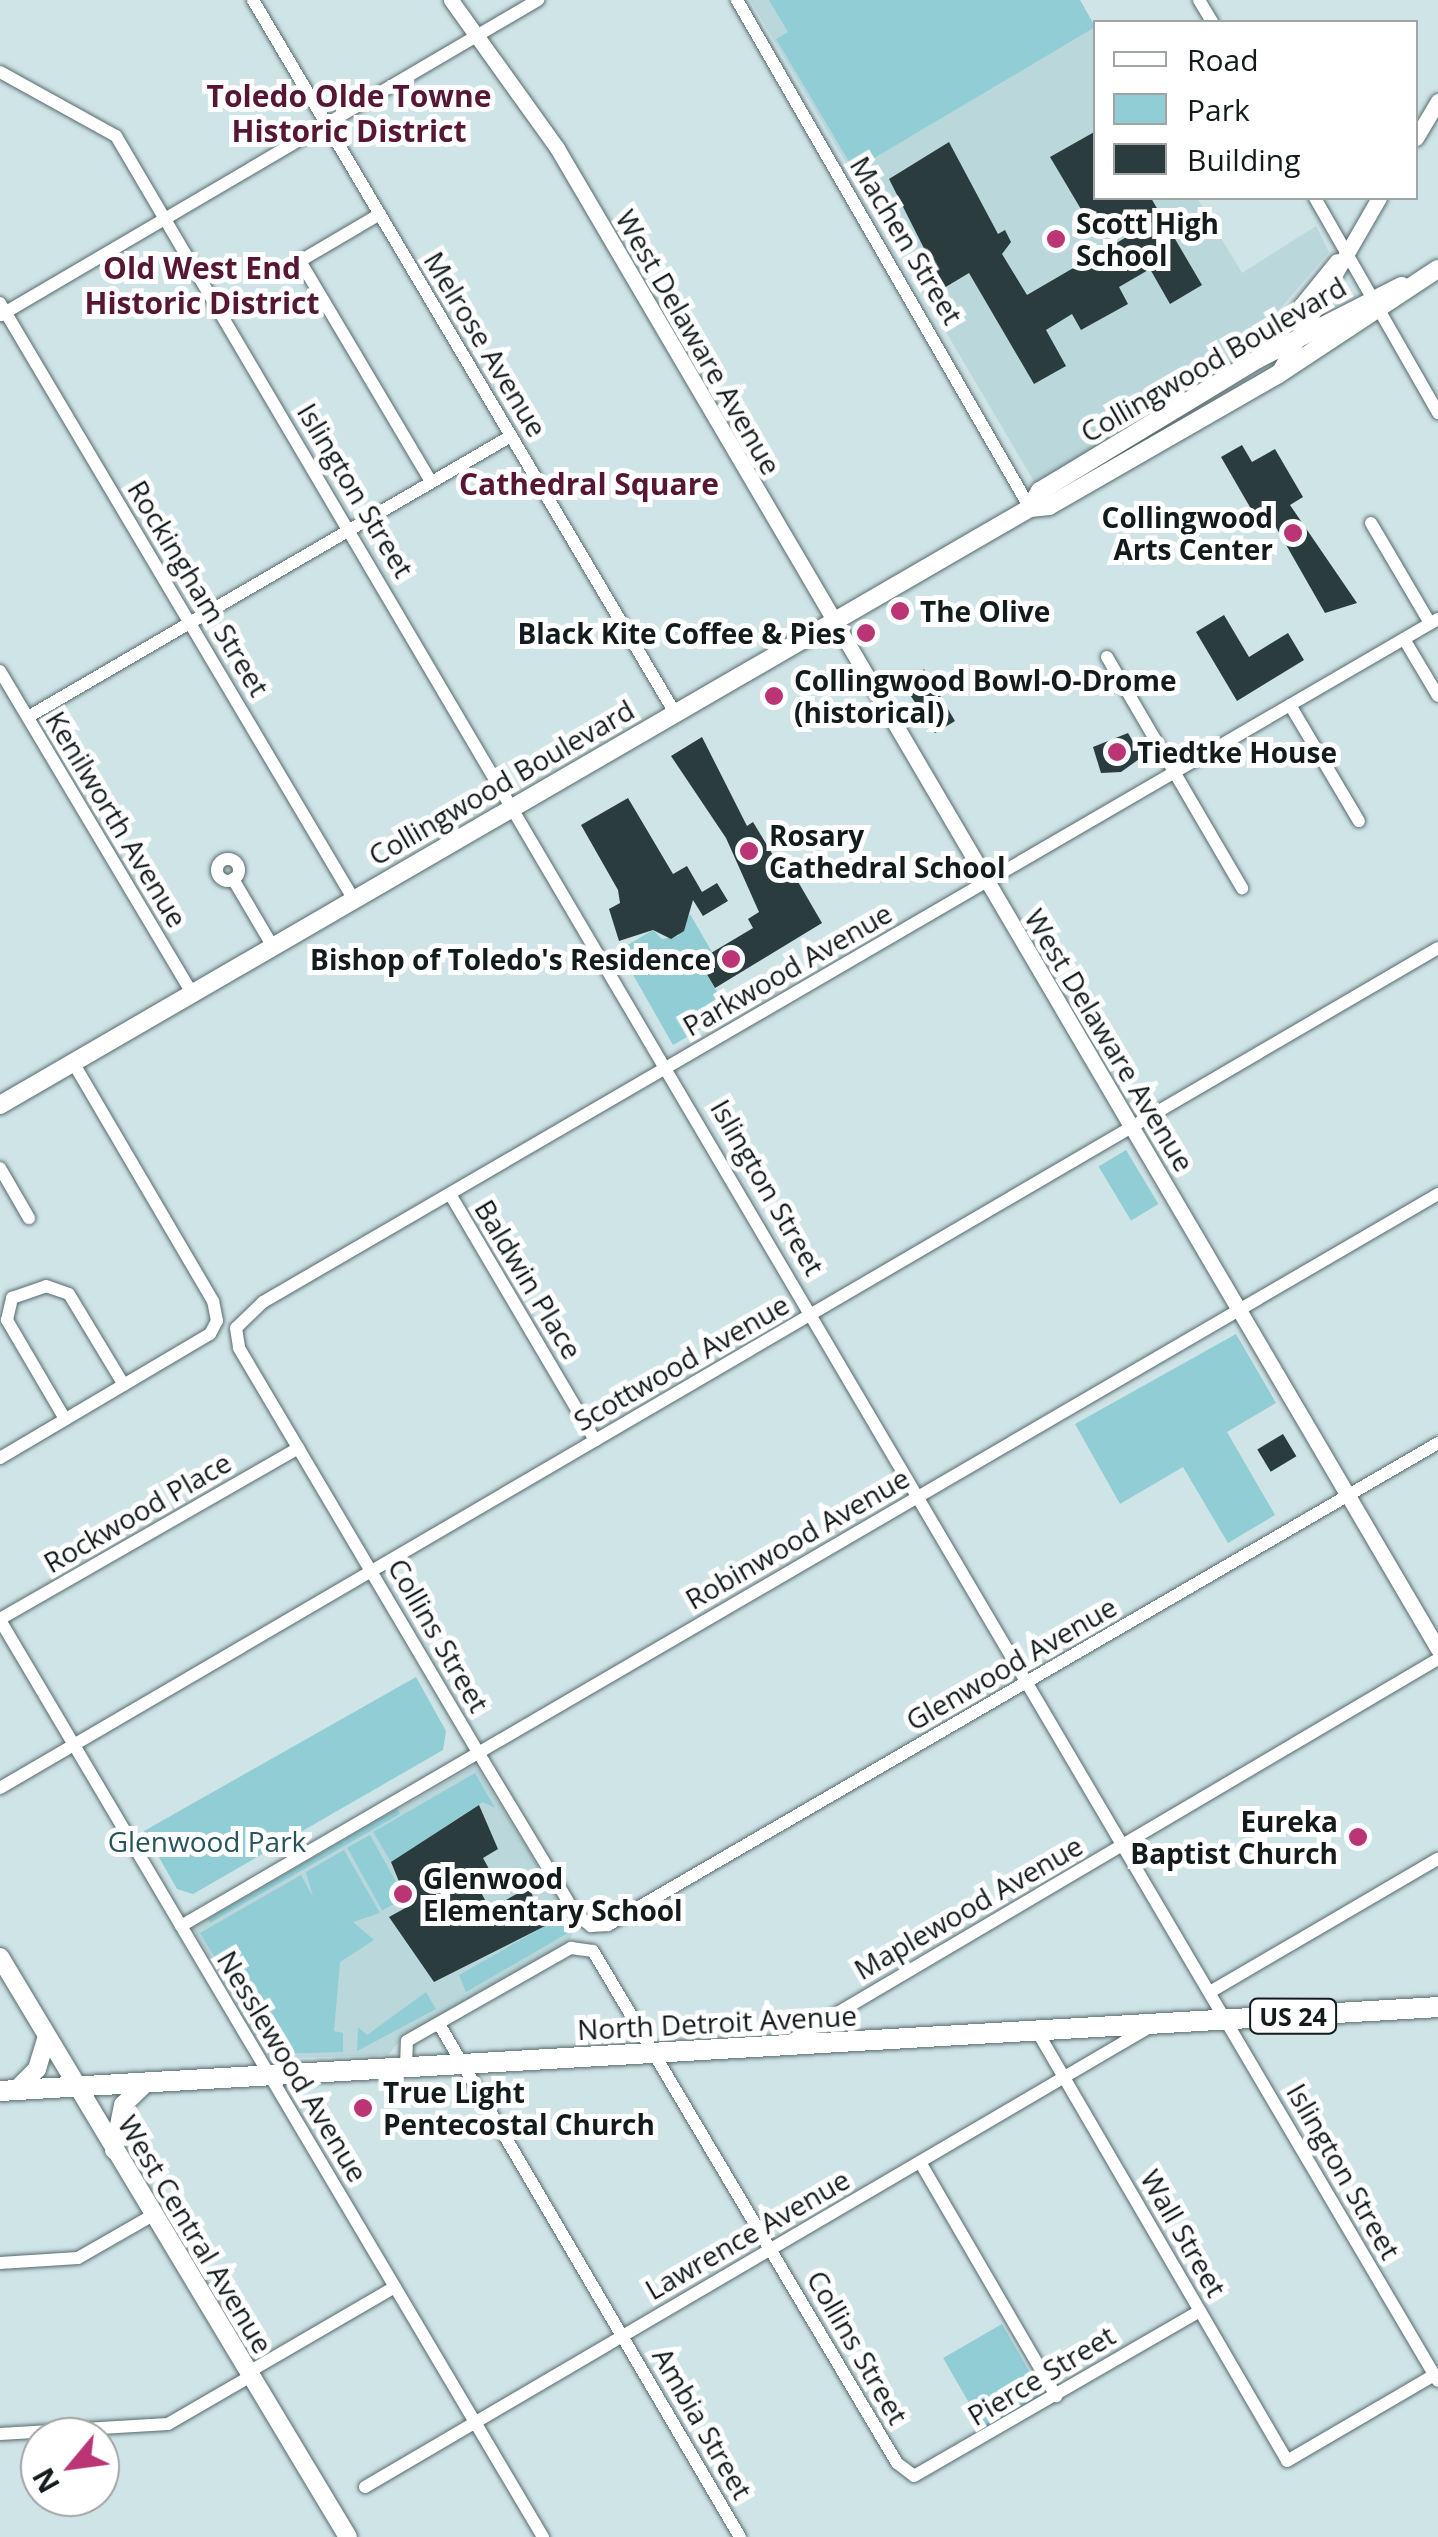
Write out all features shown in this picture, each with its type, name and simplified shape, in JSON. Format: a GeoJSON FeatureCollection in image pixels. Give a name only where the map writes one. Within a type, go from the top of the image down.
{"type":"FeatureCollection","features":[{"type":"Feature","properties":{"kind":"main road","name":"Collingwood Boulevard"},"geometry":{"type":"LineString","coordinates":[[2,1098],[73,1062],[1030,508],[1049,506],[1277,375],[1375,306],[1436,270]]}},
{"type":"Feature","properties":{"kind":"main road","name":"Collingwood Boulevard"},"geometry":{"type":"LineString","coordinates":[[1030,508],[1040,491],[1258,359],[1306,332],[1375,306]]}},
{"type":"Feature","properties":{"kind":"main road"},"geometry":{"type":"LineString","coordinates":[[1135,434],[1137,454]]}},
{"type":"Feature","properties":{"kind":"main road","name":"West Central Avenue"},"geometry":{"type":"LineString","coordinates":[[0,1956],[348,2537]]}},
{"type":"Feature","properties":{"kind":"main road","name":"North Detroit Avenue"},"geometry":{"type":"LineString","coordinates":[[8,2090],[463,2064],[498,2055],[655,2053],[1436,2011]]}},
{"type":"Feature","properties":{"kind":"main road"},"geometry":{"type":"LineString","coordinates":[[8,2090],[37,2070],[47,2036]]}},
{"type":"Feature","properties":{"kind":"main road"},"geometry":{"type":"LineString","coordinates":[[114,2150],[123,2105],[147,2082]]}},
{"type":"Feature","properties":{"kind":"street","name":"Melrose Avenue"},"geometry":{"type":"LineString","coordinates":[[254,0],[675,713]]}},
{"type":"Feature","properties":{"kind":"street","name":"West Delaware Avenue"},"geometry":{"type":"LineString","coordinates":[[451,0],[557,148],[1438,1650]]}},
{"type":"Feature","properties":{"kind":"street"},"geometry":{"type":"LineString","coordinates":[[2,310],[538,0]]}},
{"type":"Feature","properties":{"kind":"street","name":"Machen Street"},"geometry":{"type":"LineString","coordinates":[[737,0],[1030,508]]}},
{"type":"Feature","properties":{"kind":"street","name":"Islington Street"},"geometry":{"type":"LineString","coordinates":[[0,72],[116,136],[516,807],[1437,2378]]}},
{"type":"Feature","properties":{"kind":"street"},"geometry":{"type":"LineString","coordinates":[[1418,135],[1438,101]]}},
{"type":"Feature","properties":{"kind":"street"},"geometry":{"type":"LineString","coordinates":[[1316,200],[1438,414]]}},
{"type":"Feature","properties":{"kind":"street"},"geometry":{"type":"LineString","coordinates":[[1277,375],[1306,332],[1346,251],[1378,200]]}},
{"type":"Feature","properties":{"kind":"street"},"geometry":{"type":"LineString","coordinates":[[380,214],[300,261],[431,482]]}},
{"type":"Feature","properties":{"kind":"street"},"geometry":{"type":"LineString","coordinates":[[1258,359],[1346,251]]}},
{"type":"Feature","properties":{"kind":"street","name":"Rockingham Street"},"geometry":{"type":"LineString","coordinates":[[2,310],[354,900]]}},
{"type":"Feature","properties":{"kind":"street"},"geometry":{"type":"LineString","coordinates":[[28,717],[511,436]]}},
{"type":"Feature","properties":{"kind":"street"},"geometry":{"type":"LineString","coordinates":[[1371,523],[1434,621]]}},
{"type":"Feature","properties":{"kind":"street","name":"Parkwood Avenue"},"geometry":{"type":"LineString","coordinates":[[240,1348],[236,1328],[245,1315],[1434,621]]}},
{"type":"Feature","properties":{"kind":"street"},"geometry":{"type":"LineString","coordinates":[[1404,639],[1438,696]]}},
{"type":"Feature","properties":{"kind":"street"},"geometry":{"type":"LineString","coordinates":[[1107,657],[1242,888]]}},
{"type":"Feature","properties":{"kind":"street","name":"Kenilworth Avenue"},"geometry":{"type":"LineString","coordinates":[[0,671],[192,993]]}},
{"type":"Feature","properties":{"kind":"street"},"geometry":{"type":"LineString","coordinates":[[1290,705],[1359,822]]}},
{"type":"Feature","properties":{"kind":"street"},"geometry":{"type":"LineString","coordinates":[[234,879],[273,946]]}},
{"type":"Feature","properties":{"kind":"street","name":"Scottwood Avenue"},"geometry":{"type":"LineString","coordinates":[[0,1788],[1438,948]]}},
{"type":"Feature","properties":{"kind":"street"},"geometry":{"type":"LineString","coordinates":[[0,1458],[210,1334],[216,1321],[213,1301],[73,1062]]}},
{"type":"Feature","properties":{"kind":"street"},"geometry":{"type":"LineString","coordinates":[[0,1168],[29,1218]]}},
{"type":"Feature","properties":{"kind":"street","name":"Baldwin Place"},"geometry":{"type":"LineString","coordinates":[[450,1194],[595,1440]]}},
{"type":"Feature","properties":{"kind":"street","name":"Robinwood Avenue"},"geometry":{"type":"LineString","coordinates":[[181,1926],[1438,1194]]}},
{"type":"Feature","properties":{"kind":"street"},"geometry":{"type":"LineString","coordinates":[[65,1419],[7,1320],[12,1298],[46,1286],[69,1294],[124,1385]]}},
{"type":"Feature","properties":{"kind":"street","name":"Collins Street"},"geometry":{"type":"LineString","coordinates":[[240,1348],[578,1918],[608,1925]]}},
{"type":"Feature","properties":{"kind":"street","name":"Glenwood Avenue"},"geometry":{"type":"LineString","coordinates":[[608,1925],[1438,1444]]}},
{"type":"Feature","properties":{"kind":"street","name":"Rockwood Place"},"geometry":{"type":"LineString","coordinates":[[0,1619],[299,1448]]}},
{"type":"Feature","properties":{"kind":"street","name":"Nesslewood Avenue"},"geometry":{"type":"LineString","coordinates":[[0,1619],[543,2537]]}},
{"type":"Feature","properties":{"kind":"street","name":"Maplewood Avenue"},"geometry":{"type":"LineString","coordinates":[[783,2046],[1438,1659]]}},
{"type":"Feature","properties":{"kind":"street"},"geometry":{"type":"LineString","coordinates":[[1210,1992],[1438,1860]]}},
{"type":"Feature","properties":{"kind":"street","name":"Collins Street"},"geometry":{"type":"LineString","coordinates":[[439,2024],[478,2009],[578,1945],[598,1956],[906,2472]]}},
{"type":"Feature","properties":{"kind":"street"},"geometry":{"type":"LineString","coordinates":[[406,2067],[408,2041],[439,2024]]}},
{"type":"Feature","properties":{"kind":"street","name":"Ambia Street"},"geometry":{"type":"LineString","coordinates":[[439,2024],[740,2537]]}},
{"type":"Feature","properties":{"kind":"street","name":"Lawrence Avenue"},"geometry":{"type":"LineString","coordinates":[[365,2487],[1154,2024]]}},
{"type":"Feature","properties":{"kind":"street","name":"Wall Street"},"geometry":{"type":"LineString","coordinates":[[1036,2031],[1287,2461],[1437,2378]]}},
{"type":"Feature","properties":{"kind":"street"},"geometry":{"type":"LineString","coordinates":[[920,2162],[1056,2396]]}},
{"type":"Feature","properties":{"kind":"street"},"geometry":{"type":"LineString","coordinates":[[0,2263],[78,2258],[153,2215]]}},
{"type":"Feature","properties":{"kind":"street"},"geometry":{"type":"LineString","coordinates":[[0,2434],[168,2424],[395,2287]]}},
{"type":"Feature","properties":{"kind":"street","name":"Pierce Street"},"geometry":{"type":"LineString","coordinates":[[906,2472],[923,2473],[1200,2311]]}},
{"type":"Feature","properties":{"kind":"shaded area","name":"Scott High School"},"geometry":{"type":"Polygon","coordinates":[[[750,0],[1080,0],[1093,23],[1093,200],[1198,200],[1242,273],[1316,226],[1329,252],[1229,368],[1035,483],[750,0]]]}},
{"type":"Feature","properties":{"kind":"shaded area","name":"Glenwood Elementary School"},"geometry":{"type":"Polygon","coordinates":[[[475,1765],[575,1926],[570,1940],[402,2038],[388,2055],[268,2059],[193,1928],[475,1765]]]}},
{"type":"Feature","properties":{"kind":"green space"},"geometry":{"type":"Polygon","coordinates":[[[769,0],[1080,0],[1093,23],[1093,28],[854,170],[776,39],[788,32],[769,0]]]}},
{"type":"Feature","properties":{"kind":"green space"},"geometry":{"type":"Polygon","coordinates":[[[690,914],[712,952],[702,966],[729,1013],[673,1045],[619,950],[653,930],[662,939],[678,936],[690,914]]]}},
{"type":"Feature","properties":{"kind":"green space"},"geometry":{"type":"Polygon","coordinates":[[[1126,1150],[1158,1204],[1131,1220],[1099,1166],[1126,1150]]]}},
{"type":"Feature","properties":{"kind":"green space"},"geometry":{"type":"Polygon","coordinates":[[[1236,1334],[1276,1403],[1227,1432],[1275,1515],[1228,1543],[1183,1467],[1120,1504],[1075,1424],[1236,1334]]]}},
{"type":"Feature","properties":{"kind":"green space","name":"Glenwood Park"},"geometry":{"type":"Polygon","coordinates":[[[416,1677],[446,1731],[443,1750],[193,1894],[177,1889],[144,1831],[416,1677]]]}},
{"type":"Feature","properties":{"kind":"green space"},"geometry":{"type":"Polygon","coordinates":[[[475,1773],[495,1808],[483,1802],[391,1862],[373,1832],[475,1773]]]}},
{"type":"Feature","properties":{"kind":"green space"},"geometry":{"type":"Polygon","coordinates":[[[397,1809],[400,1814],[210,1923],[208,1919],[397,1809]]]}},
{"type":"Feature","properties":{"kind":"green space"},"geometry":{"type":"Polygon","coordinates":[[[370,1835],[405,1898],[382,1911],[347,1848],[370,1835]]]}},
{"type":"Feature","properties":{"kind":"green space"},"geometry":{"type":"Polygon","coordinates":[[[344,1850],[380,1913],[353,1922],[374,1940],[340,1962],[334,2031],[343,2033],[343,2052],[273,2054],[200,1933],[301,1875],[313,1897],[306,1872],[344,1850]]]}},
{"type":"Feature","properties":{"kind":"green space"},"geometry":{"type":"Polygon","coordinates":[[[553,1906],[568,1933],[466,1992],[459,1975],[545,1926],[537,1911],[553,1906]]]}},
{"type":"Feature","properties":{"kind":"green space"},"geometry":{"type":"Polygon","coordinates":[[[426,1992],[436,2009],[357,2051],[358,2027],[367,2035],[426,1992]]]}},
{"type":"Feature","properties":{"kind":"green space"},"geometry":{"type":"Polygon","coordinates":[[[1002,2324],[1043,2395],[984,2429],[943,2358],[1002,2324]]]}},
{"type":"Feature","properties":{"kind":"building","name":"Scott High School"},"geometry":{"type":"Polygon","coordinates":[[[1093,133],[1093,200],[1152,200],[1202,285],[1170,304],[1150,269],[1119,287],[1128,304],[1081,330],[1072,314],[1046,330],[1066,366],[1034,384],[969,273],[944,288],[889,179],[949,142],[998,234],[1005,230],[1011,242],[1002,254],[1027,295],[1130,235],[1116,213],[1088,221],[1050,157],[1093,133]]]}},
{"type":"Feature","properties":{"kind":"building","name":"Collingwood Arts Center"},"geometry":{"type":"Polygon","coordinates":[[[1242,445],[1252,462],[1275,449],[1303,497],[1290,505],[1357,603],[1325,613],[1269,515],[1258,521],[1221,457],[1242,445]]]}},
{"type":"Feature","properties":{"kind":"building"},"geometry":{"type":"Polygon","coordinates":[[[1224,615],[1249,657],[1288,633],[1304,660],[1237,701],[1196,632],[1224,615]]]}},
{"type":"Feature","properties":{"kind":"building"},"geometry":{"type":"Polygon","coordinates":[[[924,669],[955,721],[935,733],[905,687],[924,669]]]}},
{"type":"Feature","properties":{"kind":"building","name":"Tiedtke House"},"geometry":{"type":"Polygon","coordinates":[[[1128,733],[1142,757],[1121,772],[1101,773],[1093,747],[1128,733]]]}},
{"type":"Feature","properties":{"kind":"building","name":"Rosary Cathedral School"},"geometry":{"type":"Polygon","coordinates":[[[702,737],[747,826],[753,822],[779,865],[786,861],[822,923],[715,988],[702,966],[706,956],[753,928],[748,919],[759,912],[726,838],[671,756],[702,737]]]}},
{"type":"Feature","properties":{"kind":"building"},"geometry":{"type":"Polygon","coordinates":[[[628,798],[673,874],[687,866],[702,892],[717,883],[728,901],[703,916],[693,900],[684,931],[671,939],[653,930],[619,941],[609,909],[620,903],[618,890],[581,825],[628,798]]]}},
{"type":"Feature","properties":{"kind":"building"},"geometry":{"type":"Polygon","coordinates":[[[1283,1434],[1296,1456],[1271,1472],[1257,1449],[1283,1434]]]}},
{"type":"Feature","properties":{"kind":"building","name":"Glenwood Elementary School"},"geometry":{"type":"Polygon","coordinates":[[[479,1805],[498,1849],[483,1858],[494,1878],[478,1887],[490,1909],[529,1887],[545,1926],[434,1982],[389,1917],[409,1906],[391,1862],[479,1805]]]}},
{"type":"Feature","properties":{"kind":"place","name":"Scott High School"},"geometry":{"type":"Point","coordinates":[1056,239]}},
{"type":"Feature","properties":{"kind":"place","name":"Collingwood Arts Center"},"geometry":{"type":"Point","coordinates":[1293,533]}},
{"type":"Feature","properties":{"kind":"place","name":"The Olive"},"geometry":{"type":"Point","coordinates":[900,611]}},
{"type":"Feature","properties":{"kind":"place","name":"Black Kite Coffee & Pies"},"geometry":{"type":"Point","coordinates":[866,633]}},
{"type":"Feature","properties":{"kind":"place","name":"Collingwood Bowl-O-Drome (historical)"},"geometry":{"type":"Point","coordinates":[774,696]}},
{"type":"Feature","properties":{"kind":"place","name":"Tiedtke House"},"geometry":{"type":"Point","coordinates":[1117,752]}},
{"type":"Feature","properties":{"kind":"place","name":"Rosary Cathedral School"},"geometry":{"type":"Point","coordinates":[749,851]}},
{"type":"Feature","properties":{"kind":"place","name":"Bishop of Toledo's Residence"},"geometry":{"type":"Point","coordinates":[731,959]}},
{"type":"Feature","properties":{"kind":"place","name":"Eureka Baptist Church"},"geometry":{"type":"Point","coordinates":[1358,1837]}},
{"type":"Feature","properties":{"kind":"place","name":"Glenwood Elementary School"},"geometry":{"type":"Point","coordinates":[403,1894]}},
{"type":"Feature","properties":{"kind":"place","name":"True Light Pentecostal Church"},"geometry":{"type":"Point","coordinates":[363,2108]}},
{"type":"Feature","properties":{"kind":"district","name":"Toledo Olde Towne Historic District"},"geometry":{"type":"Point","coordinates":[349,113]}},
{"type":"Feature","properties":{"kind":"district","name":"Old West End Historic District"},"geometry":{"type":"Point","coordinates":[202,285]}},
{"type":"Feature","properties":{"kind":"district","name":"Cathedral Square"},"geometry":{"type":"Point","coordinates":[589,484]}}]}
